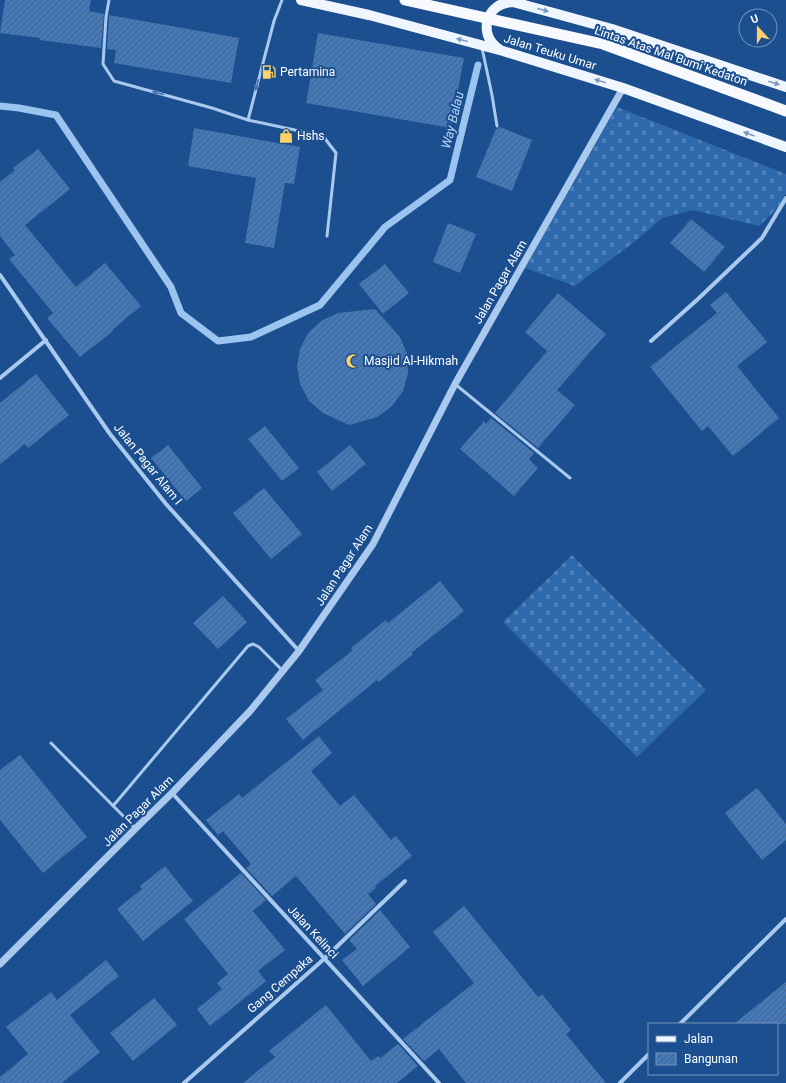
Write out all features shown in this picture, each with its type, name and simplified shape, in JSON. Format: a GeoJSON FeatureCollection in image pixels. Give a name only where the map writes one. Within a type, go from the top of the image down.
{"type":"FeatureCollection","features":[{"type":"Feature","properties":{"kind":"highway","name":"Lintas Atas Mal Bumi Kedaton"},"geometry":{"type":"LineString","coordinates":[[405,0],[603,44],[786,110]]}},
{"type":"Feature","properties":{"kind":"main road","name":"Jalan Teuku Umar"},"geometry":{"type":"LineString","coordinates":[[301,0],[369,15],[503,51],[623,88],[786,147]]}},
{"type":"Feature","properties":{"kind":"main road"},"geometry":{"type":"LineString","coordinates":[[503,51],[498,49],[490,41],[487,30],[488,19],[494,9],[510,1],[612,29],[786,87]]}},
{"type":"Feature","properties":{"kind":"street","name":"Jalan Pagar Alam"},"geometry":{"type":"LineString","coordinates":[[0,964],[172,793],[250,710],[299,651],[373,544],[455,384],[623,88]]}},
{"type":"Feature","properties":{"kind":"street"},"geometry":{"type":"LineString","coordinates":[[650,341],[698,299],[762,238],[786,198]]}},
{"type":"Feature","properties":{"kind":"street","name":"Jalan Pagar Alam I"},"geometry":{"type":"LineString","coordinates":[[0,275],[110,434],[166,504],[299,651]]}},
{"type":"Feature","properties":{"kind":"street"},"geometry":{"type":"LineString","coordinates":[[0,378],[46,340]]}},
{"type":"Feature","properties":{"kind":"street","name":"Jalan Kelinci"},"geometry":{"type":"LineString","coordinates":[[172,793],[439,1083]]}},
{"type":"Feature","properties":{"kind":"street","name":"Gang Cempaka"},"geometry":{"type":"LineString","coordinates":[[184,1083],[324,959],[405,881]]}},
{"type":"Feature","properties":{"kind":"street"},"geometry":{"type":"LineString","coordinates":[[681,1023],[786,919]]}},
{"type":"Feature","properties":{"kind":"street"},"geometry":{"type":"LineString","coordinates":[[620,1083],[648,1055]]}},
{"type":"Feature","properties":{"kind":"lane"},"geometry":{"type":"LineString","coordinates":[[109,0],[106,17],[103,64],[114,81],[212,108],[248,120],[323,136],[336,153],[327,236]]}},
{"type":"Feature","properties":{"kind":"lane"},"geometry":{"type":"LineString","coordinates":[[248,120],[274,21],[282,0]]}},
{"type":"Feature","properties":{"kind":"lane"},"geometry":{"type":"LineString","coordinates":[[481,45],[497,126]]}},
{"type":"Feature","properties":{"kind":"lane"},"geometry":{"type":"LineString","coordinates":[[455,384],[570,478]]}},
{"type":"Feature","properties":{"kind":"lane"},"geometry":{"type":"LineString","coordinates":[[113,806],[248,646],[253,644],[259,647],[282,670]]}},
{"type":"Feature","properties":{"kind":"lane"},"geometry":{"type":"LineString","coordinates":[[51,743],[135,829]]}},
{"type":"Feature","properties":{"kind":"green space"},"geometry":{"type":"Polygon","coordinates":[[[617,107],[786,174],[786,193],[780,206],[759,226],[693,210],[662,218],[637,240],[575,286],[525,268],[617,107]]]}},
{"type":"Feature","properties":{"kind":"green space"},"geometry":{"type":"Polygon","coordinates":[[[572,555],[706,690],[637,757],[503,622],[572,555]]]}},
{"type":"Feature","properties":{"kind":"building"},"geometry":{"type":"Polygon","coordinates":[[[5,0],[91,0],[89,11],[104,14],[101,48],[0,33],[5,0]]]}},
{"type":"Feature","properties":{"kind":"building"},"geometry":{"type":"Polygon","coordinates":[[[109,15],[239,38],[231,83],[114,63],[116,50],[107,49],[109,15]]]}},
{"type":"Feature","properties":{"kind":"building"},"geometry":{"type":"Polygon","coordinates":[[[318,33],[464,58],[451,128],[306,103],[318,33]]]}},
{"type":"Feature","properties":{"kind":"building"},"geometry":{"type":"Polygon","coordinates":[[[500,127],[532,140],[512,191],[476,177],[496,129],[500,127]]]}},
{"type":"Feature","properties":{"kind":"building"},"geometry":{"type":"Polygon","coordinates":[[[194,128],[300,147],[294,184],[285,183],[274,248],[245,243],[256,178],[188,166],[194,128]]]}},
{"type":"Feature","properties":{"kind":"building"},"geometry":{"type":"Polygon","coordinates":[[[38,149],[70,189],[25,225],[76,287],[105,263],[141,306],[112,330],[113,331],[80,357],[47,318],[53,313],[9,259],[15,255],[0,236],[0,182],[15,170],[13,168],[38,149]]]}},
{"type":"Feature","properties":{"kind":"building"},"geometry":{"type":"Polygon","coordinates":[[[691,219],[725,247],[704,272],[670,243],[691,219]]]}},
{"type":"Feature","properties":{"kind":"building"},"geometry":{"type":"Polygon","coordinates":[[[448,223],[476,234],[460,273],[433,262],[448,223]]]}},
{"type":"Feature","properties":{"kind":"building"},"geometry":{"type":"Polygon","coordinates":[[[385,264],[409,293],[383,314],[359,284],[385,264]]]}},
{"type":"Feature","properties":{"kind":"building"},"geometry":{"type":"Polygon","coordinates":[[[726,292],[767,342],[737,366],[779,418],[733,456],[708,426],[702,431],[650,367],[717,313],[710,305],[726,292]]]}},
{"type":"Feature","properties":{"kind":"building"},"geometry":{"type":"Polygon","coordinates":[[[558,293],[606,334],[557,390],[575,405],[538,448],[495,413],[547,351],[525,332],[558,293]]]}},
{"type":"Feature","properties":{"kind":"building","name":"Masjid Al-Hikmah"},"geometry":{"type":"Polygon","coordinates":[[[375,309],[400,337],[407,354],[408,373],[403,391],[392,406],[377,417],[349,425],[323,413],[309,401],[300,384],[297,367],[300,349],[308,333],[321,321],[338,313],[375,309]]]}},
{"type":"Feature","properties":{"kind":"building"},"geometry":{"type":"Polygon","coordinates":[[[36,374],[69,415],[28,448],[25,444],[0,464],[0,403],[36,374]]]}},
{"type":"Feature","properties":{"kind":"building"},"geometry":{"type":"Polygon","coordinates":[[[491,418],[534,453],[529,459],[538,468],[514,496],[460,449],[484,421],[486,424],[491,418]]]}},
{"type":"Feature","properties":{"kind":"building"},"geometry":{"type":"Polygon","coordinates":[[[265,426],[299,468],[282,481],[248,439],[265,426]]]}},
{"type":"Feature","properties":{"kind":"building"},"geometry":{"type":"Polygon","coordinates":[[[168,445],[202,488],[186,501],[151,458],[168,445]]]}},
{"type":"Feature","properties":{"kind":"building"},"geometry":{"type":"Polygon","coordinates":[[[350,445],[366,464],[332,491],[317,472],[350,445]]]}},
{"type":"Feature","properties":{"kind":"building"},"geometry":{"type":"Polygon","coordinates":[[[264,488],[302,534],[271,559],[233,513],[264,488]]]}},
{"type":"Feature","properties":{"kind":"building"},"geometry":{"type":"Polygon","coordinates":[[[440,581],[464,611],[411,653],[413,654],[379,682],[377,680],[303,740],[286,719],[323,690],[315,680],[353,650],[351,648],[386,620],[388,623],[440,581]]]}},
{"type":"Feature","properties":{"kind":"building"},"geometry":{"type":"Polygon","coordinates":[[[223,596],[247,622],[218,649],[193,623],[223,596]]]}},
{"type":"Feature","properties":{"kind":"building"},"geometry":{"type":"Polygon","coordinates":[[[319,736],[332,753],[311,771],[340,806],[354,795],[391,840],[396,836],[412,856],[375,886],[376,888],[368,894],[376,904],[345,934],[296,876],[272,896],[246,868],[251,864],[223,831],[218,835],[206,820],[239,794],[242,798],[319,736]]]}},
{"type":"Feature","properties":{"kind":"building"},"geometry":{"type":"Polygon","coordinates":[[[20,755],[87,837],[43,873],[0,820],[0,770],[20,755]]]}},
{"type":"Feature","properties":{"kind":"building"},"geometry":{"type":"Polygon","coordinates":[[[757,788],[786,824],[786,840],[762,860],[725,813],[757,788]]]}},
{"type":"Feature","properties":{"kind":"building"},"geometry":{"type":"Polygon","coordinates":[[[165,866],[193,901],[143,941],[117,909],[142,889],[140,886],[165,866]]]}},
{"type":"Feature","properties":{"kind":"building"},"geometry":{"type":"Polygon","coordinates":[[[241,873],[266,900],[253,911],[285,950],[258,971],[266,981],[210,1026],[197,1009],[222,989],[217,983],[228,974],[184,919],[241,873]]]}},
{"type":"Feature","properties":{"kind":"building"},"geometry":{"type":"Polygon","coordinates":[[[464,906],[538,997],[542,994],[571,1030],[566,1034],[606,1083],[466,1083],[439,1049],[424,1061],[403,1039],[474,983],[433,932],[464,906]]]}},
{"type":"Feature","properties":{"kind":"building"},"geometry":{"type":"Polygon","coordinates":[[[380,910],[410,947],[363,986],[342,960],[357,949],[349,940],[380,910]]]}},
{"type":"Feature","properties":{"kind":"building"},"geometry":{"type":"Polygon","coordinates":[[[106,960],[119,976],[70,1015],[100,1052],[62,1083],[0,1083],[0,1077],[28,1054],[6,1027],[51,992],[57,1000],[106,960]]]}},
{"type":"Feature","properties":{"kind":"building"},"geometry":{"type":"Polygon","coordinates":[[[786,982],[786,1024],[735,1023],[786,982]]]}},
{"type":"Feature","properties":{"kind":"building"},"geometry":{"type":"Polygon","coordinates":[[[154,998],[177,1025],[133,1061],[110,1033],[154,998]]]}},
{"type":"Feature","properties":{"kind":"building"},"geometry":{"type":"Polygon","coordinates":[[[326,1005],[371,1061],[378,1056],[380,1058],[398,1044],[418,1066],[397,1083],[243,1083],[275,1057],[269,1051],[326,1005]]]}},
{"type":"Feature","properties":{"kind":"waterway","name":"Way Balau"},"geometry":{"type":"LineString","coordinates":[[0,106],[56,115],[171,287],[181,313],[218,341],[251,337],[320,305],[385,227],[450,180],[478,65]]}},
{"type":"Feature","properties":{"kind":"place","name":"Pertamina"},"geometry":{"type":"Point","coordinates":[269,72]}},
{"type":"Feature","properties":{"kind":"place","name":"Hshs"},"geometry":{"type":"Point","coordinates":[286,136]}},
{"type":"Feature","properties":{"kind":"place","name":"Masjid Al-Hikmah"},"geometry":{"type":"Point","coordinates":[353,361]}}]}
